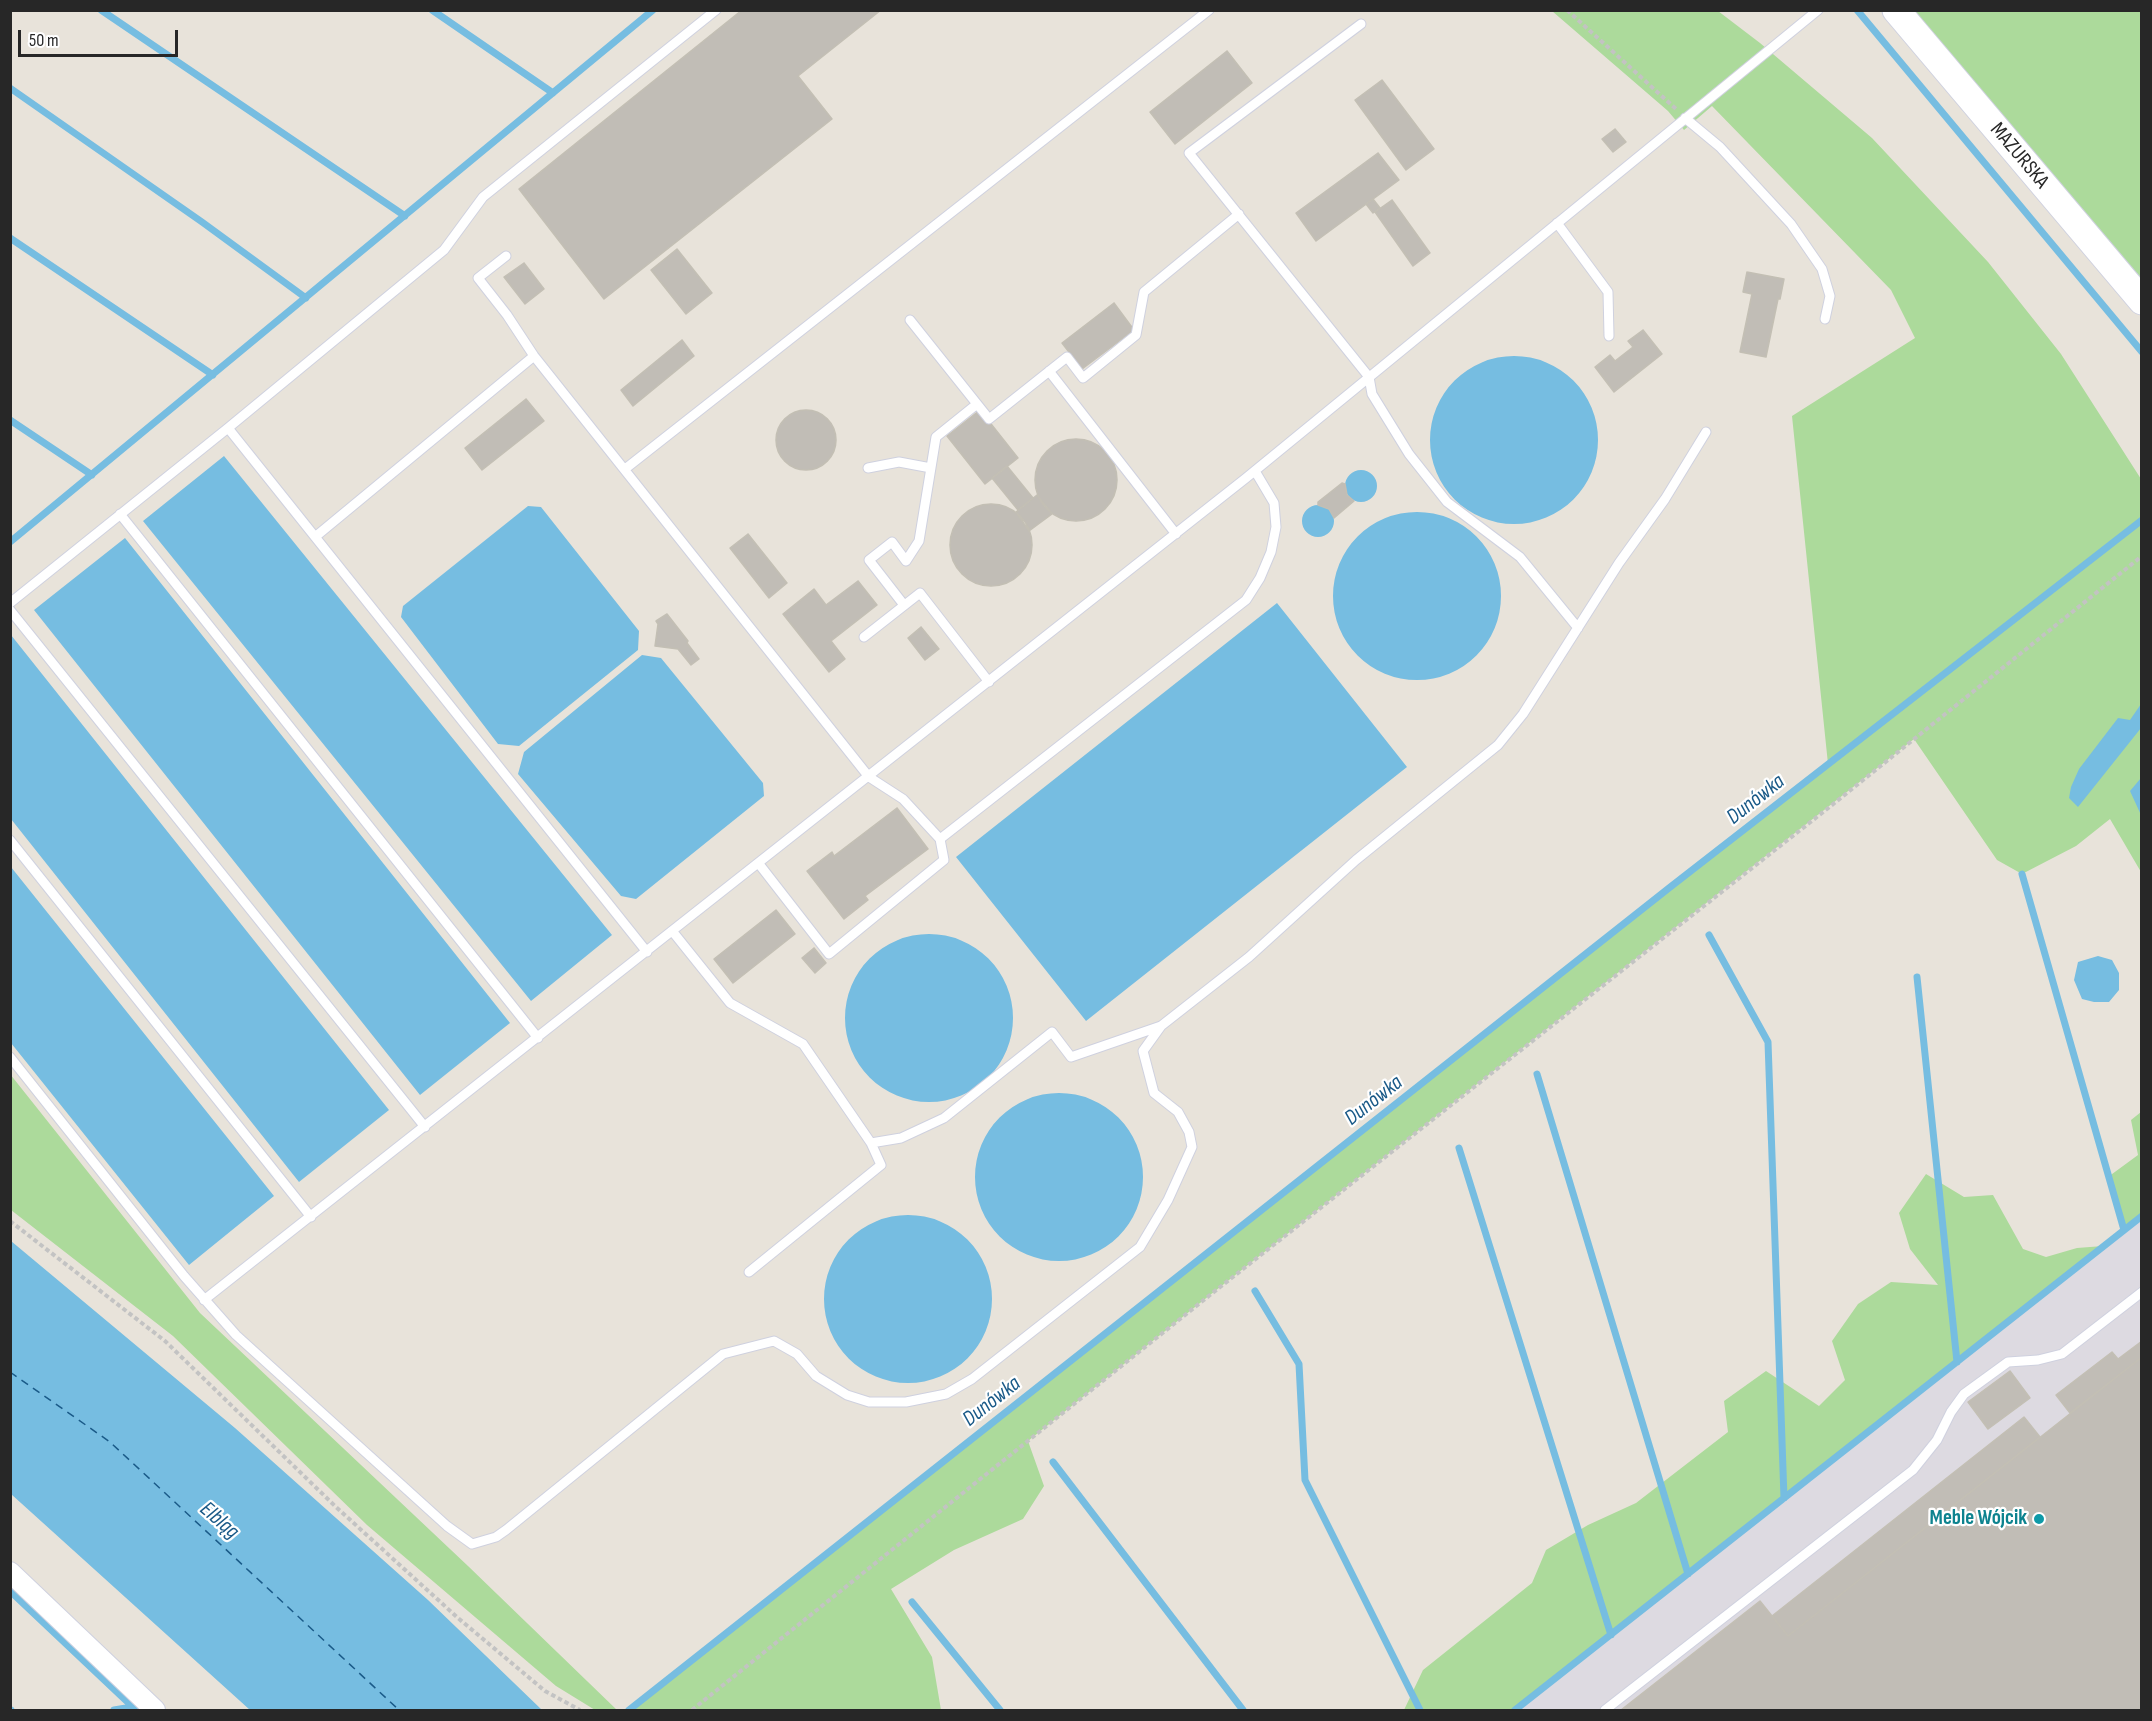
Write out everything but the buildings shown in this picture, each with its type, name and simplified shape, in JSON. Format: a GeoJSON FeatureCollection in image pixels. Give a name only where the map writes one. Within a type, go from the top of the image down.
{"type":"FeatureCollection","features":[{"type":"Feature","properties":{"kind":"main road","name":"MAZURSKA"},"geometry":{"type":"LineString","coordinates":[[1896,10],[2142,301]]}},
{"type":"Feature","properties":{"kind":"street"},"geometry":{"type":"LineString","coordinates":[[10,1572],[155,1710]]}},
{"type":"Feature","properties":{"kind":"lane"},"geometry":{"type":"LineString","coordinates":[[10,603],[444,250],[483,197],[716,10]]}},
{"type":"Feature","properties":{"kind":"lane"},"geometry":{"type":"LineString","coordinates":[[625,469],[1209,10]]}},
{"type":"Feature","properties":{"kind":"lane"},"geometry":{"type":"LineString","coordinates":[[204,1300],[1255,471],[1818,10]]}},
{"type":"Feature","properties":{"kind":"lane"},"geometry":{"type":"LineString","coordinates":[[1361,24],[1190,153],[1370,377],[1372,394],[1409,454],[1447,502],[1520,556],[1578,628]]}},
{"type":"Feature","properties":{"kind":"lane"},"geometry":{"type":"LineString","coordinates":[[1685,118],[1720,147],[1791,224],[1822,269],[1830,296],[1825,319]]}},
{"type":"Feature","properties":{"kind":"lane"},"geometry":{"type":"LineString","coordinates":[[910,320],[989,419],[1066,357],[1083,378],[1136,335],[1144,292],[1239,214]]}},
{"type":"Feature","properties":{"kind":"lane"},"geometry":{"type":"LineString","coordinates":[[1557,223],[1608,292],[1609,336]]}},
{"type":"Feature","properties":{"kind":"lane"},"geometry":{"type":"LineString","coordinates":[[506,256],[478,278],[507,315],[534,356],[869,777],[903,799],[939,839],[944,860],[829,954],[759,864]]}},
{"type":"Feature","properties":{"kind":"lane"},"geometry":{"type":"LineString","coordinates":[[315,537],[534,356]]}},
{"type":"Feature","properties":{"kind":"lane"},"geometry":{"type":"LineString","coordinates":[[1049,371],[1176,534]]}},
{"type":"Feature","properties":{"kind":"lane"},"geometry":{"type":"LineString","coordinates":[[904,605],[869,560],[892,542],[906,561],[919,541],[936,436],[977,404]]}},
{"type":"Feature","properties":{"kind":"lane"},"geometry":{"type":"LineString","coordinates":[[228,428],[647,952]]}},
{"type":"Feature","properties":{"kind":"lane"},"geometry":{"type":"LineString","coordinates":[[10,1057],[204,1300],[237,1335],[447,1526],[472,1544],[496,1537],[507,1530],[723,1354],[774,1341],[797,1354],[816,1376],[847,1395],[869,1402],[906,1402],[946,1394],[972,1380],[1140,1247],[1168,1200],[1192,1147],[1188,1132],[1178,1112],[1154,1093],[1143,1051],[1161,1026],[1249,957],[1356,860],[1498,745],[1523,714],[1619,563],[1665,499],[1706,432]]}},
{"type":"Feature","properties":{"kind":"lane"},"geometry":{"type":"LineString","coordinates":[[868,468],[899,462],[931,468]]}},
{"type":"Feature","properties":{"kind":"lane"},"geometry":{"type":"LineString","coordinates":[[939,839],[1246,600],[1260,578],[1271,552],[1276,527],[1274,503],[1255,471]]}},
{"type":"Feature","properties":{"kind":"lane"},"geometry":{"type":"LineString","coordinates":[[120,514],[538,1038]]}},
{"type":"Feature","properties":{"kind":"lane"},"geometry":{"type":"LineString","coordinates":[[864,637],[920,593],[989,682]]}},
{"type":"Feature","properties":{"kind":"lane"},"geometry":{"type":"LineString","coordinates":[[10,610],[425,1127]]}},
{"type":"Feature","properties":{"kind":"lane"},"geometry":{"type":"LineString","coordinates":[[10,840],[311,1217]]}},
{"type":"Feature","properties":{"kind":"lane"},"geometry":{"type":"LineString","coordinates":[[673,932],[730,1003],[803,1044],[871,1143],[881,1166],[749,1272]]}},
{"type":"Feature","properties":{"kind":"lane"},"geometry":{"type":"LineString","coordinates":[[871,1143],[901,1137],[944,1118],[1052,1032],[1071,1058],[1161,1026]]}},
{"type":"Feature","properties":{"kind":"lane"},"geometry":{"type":"LineString","coordinates":[[1605,1710],[1913,1470],[1937,1440],[1951,1412],[1964,1394],[2008,1362],[2038,1360],[2062,1354],[2142,1292]]}},
{"type":"Feature","properties":{"kind":"path"},"geometry":{"type":"LineString","coordinates":[[1567,10],[1685,118]]}},
{"type":"Feature","properties":{"kind":"path"},"geometry":{"type":"LineString","coordinates":[[692,1710],[1210,1295],[1827,809],[2142,556]]}},
{"type":"Feature","properties":{"kind":"path"},"geometry":{"type":"LineString","coordinates":[[10,1221],[165,1341],[336,1507],[458,1618],[545,1691],[580,1710]]}},
{"type":"Feature","properties":{"kind":"shaded area"},"geometry":{"type":"Polygon","coordinates":[[[2141,1216],[2141,1710],[1515,1710],[1957,1362],[2141,1216]]]}},
{"type":"Feature","properties":{"kind":"green space"},"geometry":{"type":"Polygon","coordinates":[[[1552,11],[1718,11],[1760,43],[1872,138],[1988,262],[2061,354],[2141,479],[2141,872],[2110,819],[2076,846],[2022,874],[1997,860],[1914,739],[1028,1441],[1044,1486],[1023,1519],[954,1550],[891,1589],[932,1657],[941,1710],[629,1710],[1828,764],[1792,416],[1915,338],[1891,290],[1712,106],[1684,130],[1668,111],[1552,11]]]}},
{"type":"Feature","properties":{"kind":"green space"},"geometry":{"type":"Polygon","coordinates":[[[1911,11],[2141,11],[2141,284],[1911,11]]]}},
{"type":"Feature","properties":{"kind":"green space"},"geometry":{"type":"Polygon","coordinates":[[[10,1074],[200,1313],[617,1710],[595,1710],[556,1686],[367,1525],[173,1336],[11,1210],[10,1074]]]}},
{"type":"Feature","properties":{"kind":"green space"},"geometry":{"type":"Polygon","coordinates":[[[2141,1112],[2141,1216],[2124,1230],[2108,1177],[2138,1155],[2131,1120],[2141,1112]]]}},
{"type":"Feature","properties":{"kind":"green space"},"geometry":{"type":"Polygon","coordinates":[[[1926,1174],[1964,1197],[1993,1195],[2023,1249],[2046,1257],[2077,1248],[2103,1246],[1515,1710],[1404,1710],[1423,1670],[1532,1583],[1546,1550],[1588,1525],[1636,1503],[1728,1432],[1724,1401],[1766,1371],[1819,1406],[1845,1380],[1832,1341],[1858,1304],[1891,1282],[1938,1285],[1910,1249],[1899,1213],[1926,1174]]]}},
{"type":"Feature","properties":{"kind":"water"},"geometry":{"type":"Polygon","coordinates":[[[1514,356],[1546,362],[1561,370],[1573,381],[1584,393],[1592,408],[1598,440],[1592,472],[1584,487],[1573,499],[1561,510],[1546,518],[1514,524],[1482,518],[1467,510],[1455,499],[1444,487],[1436,472],[1430,440],[1436,408],[1444,393],[1455,381],[1467,370],[1482,362],[1514,356]]]}},
{"type":"Feature","properties":{"kind":"water"},"geometry":{"type":"Polygon","coordinates":[[[224,456],[612,935],[531,1001],[143,521],[224,456]]]}},
{"type":"Feature","properties":{"kind":"water"},"geometry":{"type":"Polygon","coordinates":[[[1361,470],[1373,474],[1377,486],[1373,498],[1361,502],[1349,498],[1345,486],[1349,474],[1361,470]]]}},
{"type":"Feature","properties":{"kind":"water"},"geometry":{"type":"Polygon","coordinates":[[[1318,505],[1329,510],[1334,521],[1329,532],[1318,537],[1307,532],[1302,521],[1307,510],[1318,505]]]}},
{"type":"Feature","properties":{"kind":"water"},"geometry":{"type":"Polygon","coordinates":[[[528,506],[541,507],[639,631],[638,650],[519,746],[498,744],[401,617],[403,606],[528,506]]]}},
{"type":"Feature","properties":{"kind":"water"},"geometry":{"type":"Polygon","coordinates":[[[1417,512],[1449,518],[1464,526],[1476,537],[1487,549],[1495,564],[1501,596],[1495,628],[1487,643],[1476,655],[1464,666],[1449,674],[1417,680],[1385,674],[1370,666],[1358,655],[1347,643],[1339,628],[1333,596],[1339,564],[1347,549],[1358,537],[1370,526],[1385,518],[1417,512]]]}},
{"type":"Feature","properties":{"kind":"water"},"geometry":{"type":"Polygon","coordinates":[[[125,538],[510,1023],[420,1095],[34,610],[125,538]]]}},
{"type":"Feature","properties":{"kind":"water"},"geometry":{"type":"Polygon","coordinates":[[[1277,603],[1407,767],[1086,1021],[956,857],[1277,603]]]}},
{"type":"Feature","properties":{"kind":"water"},"geometry":{"type":"Polygon","coordinates":[[[11,635],[389,1110],[299,1182],[11,819],[11,635]]]}},
{"type":"Feature","properties":{"kind":"water"},"geometry":{"type":"Polygon","coordinates":[[[642,655],[661,658],[763,783],[764,796],[636,899],[621,896],[518,774],[524,752],[642,655]]]}},
{"type":"Feature","properties":{"kind":"water"},"geometry":{"type":"Polygon","coordinates":[[[2141,704],[2141,728],[2078,807],[2069,798],[2079,769],[2118,718],[2130,720],[2141,704]]]}},
{"type":"Feature","properties":{"kind":"water"},"geometry":{"type":"Polygon","coordinates":[[[2141,778],[2141,815],[2130,791],[2141,778]]]}},
{"type":"Feature","properties":{"kind":"water"},"geometry":{"type":"Polygon","coordinates":[[[11,867],[274,1196],[189,1265],[11,1043],[11,867]]]}},
{"type":"Feature","properties":{"kind":"water"},"geometry":{"type":"Polygon","coordinates":[[[929,934],[961,940],[976,948],[988,959],[999,971],[1007,986],[1013,1018],[1007,1050],[999,1065],[988,1077],[976,1088],[961,1096],[929,1102],[897,1096],[882,1088],[870,1077],[859,1065],[851,1050],[845,1018],[851,986],[859,971],[870,959],[882,948],[897,940],[929,934]]]}},
{"type":"Feature","properties":{"kind":"water"},"geometry":{"type":"Polygon","coordinates":[[[2098,956],[2112,960],[2119,973],[2119,990],[2109,1002],[2082,999],[2074,980],[2078,962],[2098,956]]]}},
{"type":"Feature","properties":{"kind":"water"},"geometry":{"type":"Polygon","coordinates":[[[1059,1093],[1091,1099],[1106,1107],[1118,1118],[1129,1130],[1137,1145],[1143,1177],[1137,1209],[1129,1224],[1118,1236],[1106,1247],[1091,1255],[1059,1261],[1027,1255],[1012,1247],[1000,1236],[989,1224],[981,1209],[975,1177],[981,1145],[989,1130],[1000,1118],[1012,1107],[1027,1099],[1059,1093]]]}},
{"type":"Feature","properties":{"kind":"water"},"geometry":{"type":"Polygon","coordinates":[[[908,1215],[940,1221],[955,1229],[967,1240],[978,1252],[986,1267],[992,1299],[986,1331],[978,1346],[967,1358],[955,1369],[940,1377],[908,1383],[876,1377],[861,1369],[849,1358],[838,1346],[830,1331],[824,1299],[830,1267],[838,1252],[849,1240],[861,1229],[876,1221],[908,1215]]]}},
{"type":"Feature","properties":{"kind":"water","name":"Elbląg"},"geometry":{"type":"Polygon","coordinates":[[[11,1241],[235,1428],[428,1600],[542,1710],[250,1710],[11,1494],[11,1241]]]}},
{"type":"Feature","properties":{"kind":"waterway"},"geometry":{"type":"LineString","coordinates":[[101,10],[405,216]]}},
{"type":"Feature","properties":{"kind":"waterway"},"geometry":{"type":"LineString","coordinates":[[432,10],[553,93]]}},
{"type":"Feature","properties":{"kind":"waterway"},"geometry":{"type":"LineString","coordinates":[[10,542],[653,10]]}},
{"type":"Feature","properties":{"kind":"waterway"},"geometry":{"type":"LineString","coordinates":[[1857,10],[2142,352]]}},
{"type":"Feature","properties":{"kind":"waterway"},"geometry":{"type":"LineString","coordinates":[[10,88],[202,222],[306,298]]}},
{"type":"Feature","properties":{"kind":"waterway"},"geometry":{"type":"LineString","coordinates":[[10,238],[213,375]]}},
{"type":"Feature","properties":{"kind":"waterway"},"geometry":{"type":"LineString","coordinates":[[10,420],[92,475]]}},
{"type":"Feature","properties":{"kind":"waterway","name":"Dunówka"},"geometry":{"type":"LineString","coordinates":[[629,1710],[1669,888],[2142,520]]}},
{"type":"Feature","properties":{"kind":"waterway"},"geometry":{"type":"LineString","coordinates":[[2022,874],[2124,1230]]}},
{"type":"Feature","properties":{"kind":"waterway"},"geometry":{"type":"LineString","coordinates":[[1709,935],[1768,1042],[1784,1498]]}},
{"type":"Feature","properties":{"kind":"waterway"},"geometry":{"type":"LineString","coordinates":[[1917,977],[1957,1362]]}},
{"type":"Feature","properties":{"kind":"waterway"},"geometry":{"type":"LineString","coordinates":[[1537,1074],[1688,1574]]}},
{"type":"Feature","properties":{"kind":"waterway"},"geometry":{"type":"LineString","coordinates":[[1459,1148],[1611,1635]]}},
{"type":"Feature","properties":{"kind":"waterway"},"geometry":{"type":"LineString","coordinates":[[1515,1710],[2142,1216]]}},
{"type":"Feature","properties":{"kind":"waterway"},"geometry":{"type":"LineString","coordinates":[[1255,1291],[1299,1364],[1305,1480],[1420,1710]]}},
{"type":"Feature","properties":{"kind":"waterway"},"geometry":{"type":"LineString","coordinates":[[1053,1462],[1243,1710]]}},
{"type":"Feature","properties":{"kind":"waterway"},"geometry":{"type":"LineString","coordinates":[[10,1591],[136,1710]]}},
{"type":"Feature","properties":{"kind":"waterway"},"geometry":{"type":"LineString","coordinates":[[912,1602],[1000,1710]]}},
{"type":"Feature","properties":{"kind":"waterway"},"geometry":{"type":"LineString","coordinates":[[114,1710],[132,1707]]}},
{"type":"Feature","properties":{"kind":"ferry route"},"geometry":{"type":"LineString","coordinates":[[10,1372],[110,1442],[399,1710]]}},
{"type":"Feature","properties":{"kind":"place","name":"Meble Wójcik"},"geometry":{"type":"Point","coordinates":[2039,1519]}}]}
